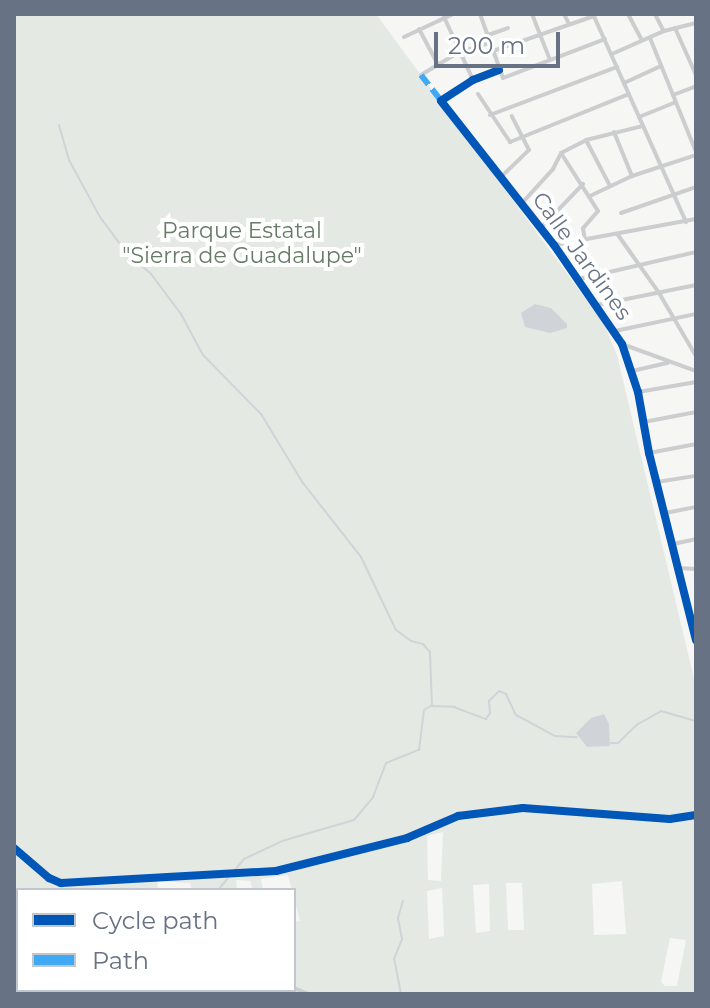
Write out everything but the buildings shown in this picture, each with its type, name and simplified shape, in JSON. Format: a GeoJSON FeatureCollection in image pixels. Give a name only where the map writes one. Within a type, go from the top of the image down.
{"type":"FeatureCollection","features":[{"type":"Feature","properties":{"kind":"street"},"geometry":{"type":"LineString","coordinates":[[430,14],[434,21]]}},
{"type":"Feature","properties":{"kind":"street"},"geometry":{"type":"LineString","coordinates":[[404,37],[453,14]]}},
{"type":"Feature","properties":{"kind":"street"},"geometry":{"type":"LineString","coordinates":[[480,14],[503,78],[605,39]]}},
{"type":"Feature","properties":{"kind":"street"},"geometry":{"type":"LineString","coordinates":[[532,14],[550,60]]}},
{"type":"Feature","properties":{"kind":"street"},"geometry":{"type":"LineString","coordinates":[[564,14],[569,24]]}},
{"type":"Feature","properties":{"kind":"street"},"geometry":{"type":"LineString","coordinates":[[628,14],[642,41]]}},
{"type":"Feature","properties":{"kind":"street"},"geometry":{"type":"LineString","coordinates":[[655,14],[664,31]]}},
{"type":"Feature","properties":{"kind":"street"},"geometry":{"type":"LineString","coordinates":[[611,54],[664,31],[695,24],[690,14]]}},
{"type":"Feature","properties":{"kind":"street"},"geometry":{"type":"LineString","coordinates":[[493,51],[594,15],[686,222]]}},
{"type":"Feature","properties":{"kind":"street"},"geometry":{"type":"LineString","coordinates":[[444,17],[473,80],[499,70]]}},
{"type":"Feature","properties":{"kind":"street"},"geometry":{"type":"LineString","coordinates":[[487,35],[508,28]]}},
{"type":"Feature","properties":{"kind":"street"},"geometry":{"type":"LineString","coordinates":[[675,28],[696,75]]}},
{"type":"Feature","properties":{"kind":"street"},"geometry":{"type":"LineString","coordinates":[[419,29],[437,63]]}},
{"type":"Feature","properties":{"kind":"street"},"geometry":{"type":"LineString","coordinates":[[590,196],[609,184],[696,154],[650,38]]}},
{"type":"Feature","properties":{"kind":"street"},"geometry":{"type":"LineString","coordinates":[[421,75],[459,52],[490,43]]}},
{"type":"Feature","properties":{"kind":"street"},"geometry":{"type":"LineString","coordinates":[[624,83],[661,66]]}},
{"type":"Feature","properties":{"kind":"street"},"geometry":{"type":"LineString","coordinates":[[490,115],[617,67]]}},
{"type":"Feature","properties":{"kind":"street","name":"Calle Jardines"},"geometry":{"type":"LineString","coordinates":[[473,80],[441,101],[554,245],[622,344],[638,392],[649,453],[696,640]]}},
{"type":"Feature","properties":{"kind":"street"},"geometry":{"type":"LineString","coordinates":[[673,95],[696,86]]}},
{"type":"Feature","properties":{"kind":"street"},"geometry":{"type":"LineString","coordinates":[[478,94],[510,142],[629,94]]}},
{"type":"Feature","properties":{"kind":"street"},"geometry":{"type":"LineString","coordinates":[[639,117],[676,102]]}},
{"type":"Feature","properties":{"kind":"street"},"geometry":{"type":"LineString","coordinates":[[501,177],[529,150],[512,116]]}},
{"type":"Feature","properties":{"kind":"street"},"geometry":{"type":"LineString","coordinates":[[686,126],[696,123]]}},
{"type":"Feature","properties":{"kind":"street"},"geometry":{"type":"LineString","coordinates":[[522,203],[553,169],[561,153],[586,140],[643,126]]}},
{"type":"Feature","properties":{"kind":"street"},"geometry":{"type":"LineString","coordinates":[[614,132],[632,176]]}},
{"type":"Feature","properties":{"kind":"street"},"geometry":{"type":"LineString","coordinates":[[586,140],[609,184]]}},
{"type":"Feature","properties":{"kind":"street"},"geometry":{"type":"LineString","coordinates":[[561,153],[583,184],[598,213],[583,228],[585,240]]}},
{"type":"Feature","properties":{"kind":"street"},"geometry":{"type":"LineString","coordinates":[[541,228],[583,184]]}},
{"type":"Feature","properties":{"kind":"street"},"geometry":{"type":"LineString","coordinates":[[621,213],[696,187]]}},
{"type":"Feature","properties":{"kind":"street"},"geometry":{"type":"LineString","coordinates":[[554,245],[696,219]]}},
{"type":"Feature","properties":{"kind":"street"},"geometry":{"type":"LineString","coordinates":[[618,235],[659,293],[696,356]]}},
{"type":"Feature","properties":{"kind":"street"},"geometry":{"type":"LineString","coordinates":[[579,279],[642,267],[696,252]]}},
{"type":"Feature","properties":{"kind":"street"},"geometry":{"type":"LineString","coordinates":[[597,305],[696,285]]}},
{"type":"Feature","properties":{"kind":"street"},"geometry":{"type":"LineString","coordinates":[[615,331],[696,314]]}},
{"type":"Feature","properties":{"kind":"street"},"geometry":{"type":"LineString","coordinates":[[622,344],[696,371]]}},
{"type":"Feature","properties":{"kind":"street"},"geometry":{"type":"LineString","coordinates":[[632,371],[671,362]]}},
{"type":"Feature","properties":{"kind":"street"},"geometry":{"type":"LineString","coordinates":[[638,392],[696,382]]}},
{"type":"Feature","properties":{"kind":"street"},"geometry":{"type":"LineString","coordinates":[[644,422],[696,412]]}},
{"type":"Feature","properties":{"kind":"street"},"geometry":{"type":"LineString","coordinates":[[649,453],[696,444]]}},
{"type":"Feature","properties":{"kind":"street"},"geometry":{"type":"LineString","coordinates":[[657,482],[696,476]]}},
{"type":"Feature","properties":{"kind":"street"},"geometry":{"type":"LineString","coordinates":[[665,513],[696,507]]}},
{"type":"Feature","properties":{"kind":"street"},"geometry":{"type":"LineString","coordinates":[[673,544],[696,539]]}},
{"type":"Feature","properties":{"kind":"street"},"geometry":{"type":"LineString","coordinates":[[679,568],[696,569]]}},
{"type":"Feature","properties":{"kind":"street"},"geometry":{"type":"LineString","coordinates":[[687,600],[696,600]]}},
{"type":"Feature","properties":{"kind":"street"},"geometry":{"type":"LineString","coordinates":[[14,848],[49,878],[61,883],[268,873],[407,838],[458,816],[546,808],[620,817],[670,819],[696,815]]}},
{"type":"Feature","properties":{"kind":"green space","name":"Parque Estatal \"Sierra de Guadalupe\""},"geometry":{"type":"Polygon","coordinates":[[[14,14],[376,14],[604,324],[617,355],[696,687],[696,994],[14,994],[14,14]],[[443,832],[427,836],[428,880],[441,881],[443,832]],[[622,881],[592,884],[594,935],[626,934],[622,881]],[[506,883],[508,930],[524,930],[522,883],[506,883]],[[489,884],[473,885],[476,933],[490,931],[489,884]],[[442,888],[427,891],[429,939],[444,936],[442,888]],[[670,938],[661,982],[665,986],[677,986],[686,940],[670,938]]]}},
{"type":"Feature","properties":{"kind":"shaded area"},"geometry":{"type":"Polygon","coordinates":[[[535,304],[551,308],[567,324],[567,328],[550,333],[525,327],[521,313],[535,304]]]}},
{"type":"Feature","properties":{"kind":"shaded area"},"geometry":{"type":"Polygon","coordinates":[[[604,714],[609,724],[610,746],[587,747],[576,733],[591,718],[604,714]]]}},
{"type":"Feature","properties":{"kind":"waterway"},"geometry":{"type":"LineString","coordinates":[[59,125],[69,160],[100,217],[126,252],[151,274],[181,314],[203,355],[261,414],[303,483],[361,557],[396,630],[411,641],[423,644],[430,652],[432,706]]}},
{"type":"Feature","properties":{"kind":"waterway"},"geometry":{"type":"LineString","coordinates":[[220,888],[244,859],[282,841],[354,820],[373,797],[386,763],[419,750],[424,710],[431,706],[454,707],[486,719],[490,713],[489,701],[499,691],[506,694],[516,715],[555,736],[577,737]]}},
{"type":"Feature","properties":{"kind":"waterway"},"geometry":{"type":"LineString","coordinates":[[611,743],[618,743],[638,724],[661,711],[696,721]]}},
{"type":"Feature","properties":{"kind":"waterway"},"geometry":{"type":"LineString","coordinates":[[401,994],[394,959],[402,939],[398,918],[403,901]]}},
{"type":"Feature","properties":{"kind":"marked path"},"geometry":{"type":"LineString","coordinates":[[421,75],[441,101]]}},
{"type":"Feature","properties":{"kind":"cycle path"},"geometry":{"type":"LineString","coordinates":[[499,70],[473,80],[441,101],[554,245],[622,344],[638,392],[649,453],[696,640]]}},
{"type":"Feature","properties":{"kind":"cycle path"},"geometry":{"type":"LineString","coordinates":[[14,848],[49,878],[61,883],[276,871],[407,838],[458,816],[523,808],[670,819],[696,815]]}}]}
